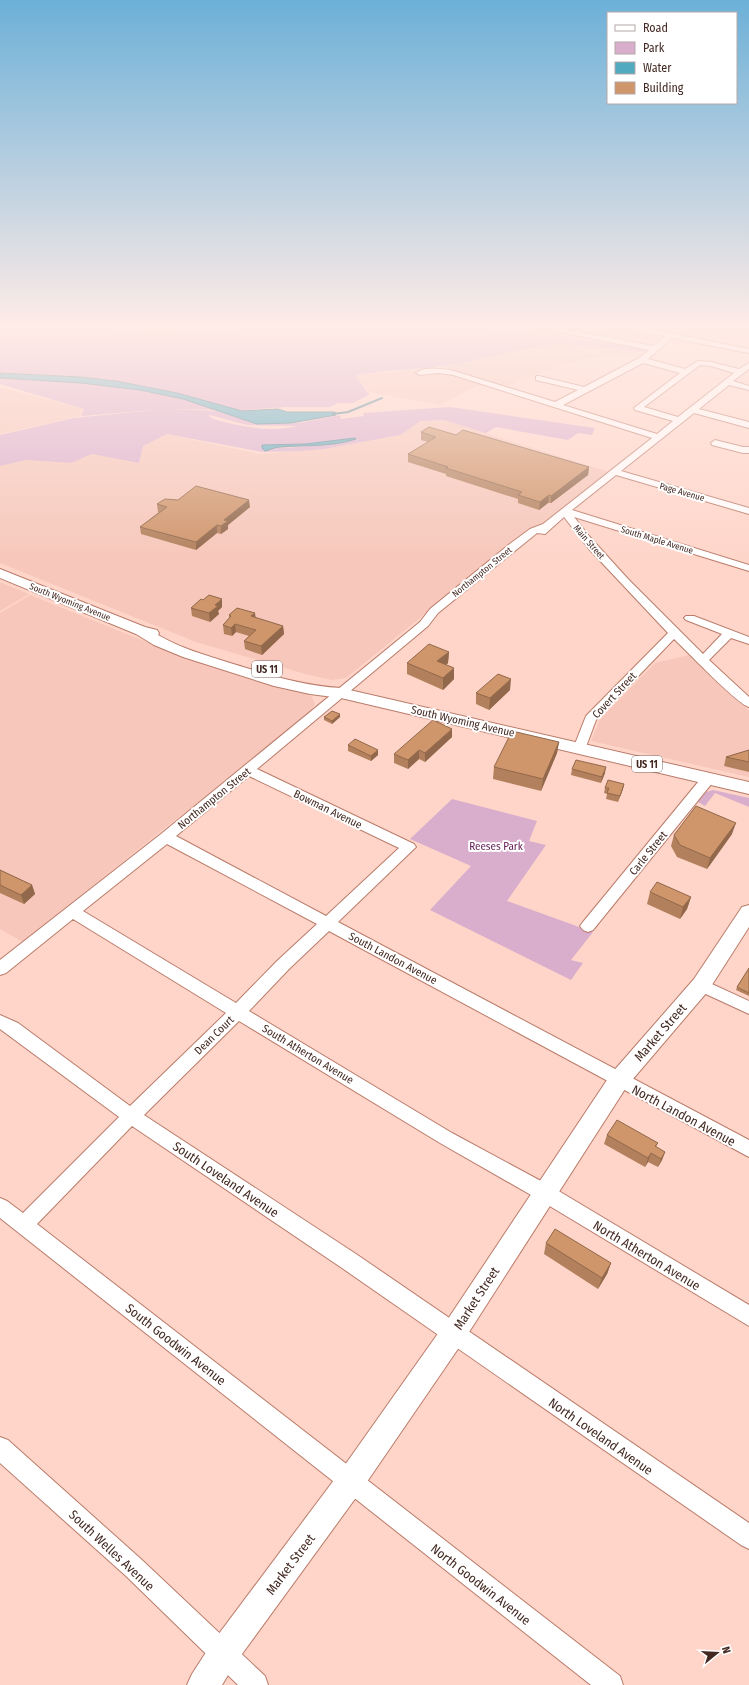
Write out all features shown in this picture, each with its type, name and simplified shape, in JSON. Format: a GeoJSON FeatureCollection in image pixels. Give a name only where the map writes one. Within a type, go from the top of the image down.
{"type":"FeatureCollection","features":[{"type":"Feature","properties":{"kind":"main road","name":"South Wyoming Avenue"},"geometry":{"type":"LineString","coordinates":[[0,573],[141,631],[154,641],[240,670],[322,692],[341,693],[749,788]]}},
{"type":"Feature","properties":{"kind":"main road","name":"Market Street"},"geometry":{"type":"LineString","coordinates":[[203,1685],[350,1482],[453,1334],[619,1080],[701,985],[749,912]]}},
{"type":"Feature","properties":{"kind":"street"},"geometry":{"type":"LineString","coordinates":[[558,406],[658,437]]}},
{"type":"Feature","properties":{"kind":"street"},"geometry":{"type":"LineString","coordinates":[[641,406],[638,408],[680,420]]}},
{"type":"Feature","properties":{"kind":"street"},"geometry":{"type":"LineString","coordinates":[[565,511],[699,406]]}},
{"type":"Feature","properties":{"kind":"street"},"geometry":{"type":"LineString","coordinates":[[694,410],[749,425]]}},
{"type":"Feature","properties":{"kind":"street"},"geometry":{"type":"LineString","coordinates":[[714,443],[749,450]]}},
{"type":"Feature","properties":{"kind":"street","name":"Page Avenue"},"geometry":{"type":"LineString","coordinates":[[614,472],[749,511]]}},
{"type":"Feature","properties":{"kind":"street","name":"Northampton Street"},"geometry":{"type":"LineString","coordinates":[[0,970],[166,837],[424,624],[442,614],[565,511]]}},
{"type":"Feature","properties":{"kind":"street","name":"South Maple Avenue"},"geometry":{"type":"LineString","coordinates":[[565,511],[749,568]]}},
{"type":"Feature","properties":{"kind":"street","name":"Main Street"},"geometry":{"type":"LineString","coordinates":[[565,511],[580,533],[674,633],[749,703]]}},
{"type":"Feature","properties":{"kind":"street"},"geometry":{"type":"LineString","coordinates":[[690,618],[707,623],[729,634],[749,641]]}},
{"type":"Feature","properties":{"kind":"street","name":"Covert Street"},"geometry":{"type":"LineString","coordinates":[[579,749],[590,719],[674,633]]}},
{"type":"Feature","properties":{"kind":"street"},"geometry":{"type":"LineString","coordinates":[[703,660],[729,634]]}},
{"type":"Feature","properties":{"kind":"street"},"geometry":{"type":"LineString","coordinates":[[659,648],[677,647],[691,649]]}},
{"type":"Feature","properties":{"kind":"street","name":"Bowman Avenue"},"geometry":{"type":"LineString","coordinates":[[248,770],[409,847]]}},
{"type":"Feature","properties":{"kind":"street","name":"Carle Street"},"geometry":{"type":"LineString","coordinates":[[588,926],[708,779]]}},
{"type":"Feature","properties":{"kind":"street","name":"South Landon Avenue"},"geometry":{"type":"LineString","coordinates":[[166,837],[619,1080]]}},
{"type":"Feature","properties":{"kind":"street","name":"Dean Court"},"geometry":{"type":"LineString","coordinates":[[23,1226],[131,1116],[238,1012],[283,965],[409,847]]}},
{"type":"Feature","properties":{"kind":"street","name":"South Atherton Avenue"},"geometry":{"type":"LineString","coordinates":[[72,912],[446,1138],[545,1193]]}},
{"type":"Feature","properties":{"kind":"street"},"geometry":{"type":"LineString","coordinates":[[701,985],[749,1008]]}},
{"type":"Feature","properties":{"kind":"street","name":"South Loveland Avenue"},"geometry":{"type":"LineString","coordinates":[[0,1021],[12,1028],[131,1116],[349,1261],[453,1334]]}},
{"type":"Feature","properties":{"kind":"street","name":"North Landon Avenue"},"geometry":{"type":"LineString","coordinates":[[619,1080],[749,1149]]}},
{"type":"Feature","properties":{"kind":"street","name":"North Atherton Avenue"},"geometry":{"type":"LineString","coordinates":[[545,1193],[749,1316]]}},
{"type":"Feature","properties":{"kind":"street","name":"South Goodwin Avenue"},"geometry":{"type":"LineString","coordinates":[[0,1207],[256,1406],[350,1482]]}},
{"type":"Feature","properties":{"kind":"street","name":"North Loveland Avenue"},"geometry":{"type":"LineString","coordinates":[[453,1334],[749,1538]]}},
{"type":"Feature","properties":{"kind":"street","name":"South Welles Avenue"},"geometry":{"type":"LineString","coordinates":[[0,1448],[134,1568],[256,1685]]}},
{"type":"Feature","properties":{"kind":"street","name":"North Goodwin Avenue"},"geometry":{"type":"LineString","coordinates":[[350,1482],[611,1685]]}},
{"type":"Feature","properties":{"kind":"shaded area"},"geometry":{"type":"Polygon","coordinates":[[[0,406],[70,406],[83,409],[80,416],[0,434],[0,406]]]}},
{"type":"Feature","properties":{"kind":"shaded area"},"geometry":{"type":"Polygon","coordinates":[[[444,420],[609,472],[547,521],[527,531],[346,678],[332,680],[305,674],[196,642],[0,563],[0,466],[26,460],[71,463],[92,454],[139,463],[143,446],[166,434],[259,454],[324,449],[400,435],[421,421],[444,420]]]}},
{"type":"Feature","properties":{"kind":"shaded area"},"geometry":{"type":"Polygon","coordinates":[[[0,582],[29,594],[0,611],[0,582]]]}},
{"type":"Feature","properties":{"kind":"shaded area"},"geometry":{"type":"Polygon","coordinates":[[[30,595],[179,655],[306,693],[312,697],[315,703],[312,709],[233,777],[171,823],[23,942],[0,929],[0,613],[30,595]]]}},
{"type":"Feature","properties":{"kind":"shaded area"},"geometry":{"type":"Polygon","coordinates":[[[689,655],[749,711],[749,777],[591,741],[600,719],[655,663],[689,655]]]}},
{"type":"Feature","properties":{"kind":"green space"},"geometry":{"type":"Polygon","coordinates":[[[73,406],[333,406],[330,407],[287,407],[245,410],[166,409],[223,411],[240,418],[273,424],[299,423],[340,415],[341,419],[364,416],[363,413],[450,407],[595,428],[592,435],[578,433],[568,440],[496,427],[486,433],[444,420],[421,421],[400,435],[324,449],[262,452],[167,434],[143,446],[139,463],[92,454],[71,463],[26,460],[0,466],[0,435],[74,418],[164,409],[81,416],[84,409],[73,406]],[[210,415],[209,416],[213,419],[255,428],[276,429],[297,426],[247,425],[210,415]],[[355,439],[305,444],[262,445],[280,448],[350,441],[355,439]]]}},
{"type":"Feature","properties":{"kind":"green space"},"geometry":{"type":"Polygon","coordinates":[[[713,790],[749,798],[749,807],[715,793],[705,806],[698,802],[706,792],[713,790]]]}},
{"type":"Feature","properties":{"kind":"green space","name":"Reeses Park"},"geometry":{"type":"Polygon","coordinates":[[[452,799],[537,821],[529,841],[546,845],[507,901],[593,932],[571,960],[583,963],[571,980],[430,910],[471,866],[410,839],[452,799]]]}},
{"type":"Feature","properties":{"kind":"water"},"geometry":{"type":"Polygon","coordinates":[[[203,406],[223,406],[242,411],[278,409],[287,412],[335,412],[336,415],[291,423],[257,424],[203,406]]]}},
{"type":"Feature","properties":{"kind":"water"},"geometry":{"type":"Polygon","coordinates":[[[356,439],[347,442],[328,445],[278,447],[265,451],[262,448],[262,445],[305,444],[356,439]]]}},
{"type":"Feature","properties":{"kind":"building"},"geometry":{"type":"Polygon","coordinates":[[[429,427],[456,435],[463,430],[589,467],[551,496],[549,495],[540,502],[518,495],[522,492],[446,468],[448,467],[408,454],[436,437],[421,432],[429,427]]]}},
{"type":"Feature","properties":{"kind":"building"},"geometry":{"type":"Polygon","coordinates":[[[196,486],[249,500],[224,520],[228,521],[221,526],[217,525],[196,542],[140,527],[167,507],[157,504],[165,499],[178,500],[196,486]]]}},
{"type":"Feature","properties":{"kind":"building"},"geometry":{"type":"Polygon","coordinates":[[[209,595],[222,599],[215,605],[218,606],[209,613],[191,608],[201,599],[203,600],[209,595]]]}},
{"type":"Feature","properties":{"kind":"building"},"geometry":{"type":"Polygon","coordinates":[[[237,608],[255,613],[251,616],[283,626],[261,646],[244,641],[256,630],[235,624],[231,628],[223,625],[231,616],[229,615],[237,608]]]}},
{"type":"Feature","properties":{"kind":"building"},"geometry":{"type":"Polygon","coordinates":[[[429,644],[449,652],[437,661],[454,668],[443,678],[407,663],[429,644]]]}},
{"type":"Feature","properties":{"kind":"building"},"geometry":{"type":"Polygon","coordinates":[[[498,674],[511,679],[490,698],[476,693],[498,674]]]}},
{"type":"Feature","properties":{"kind":"building"},"geometry":{"type":"Polygon","coordinates":[[[332,711],[340,714],[332,721],[324,717],[332,711]]]}},
{"type":"Feature","properties":{"kind":"building"},"geometry":{"type":"Polygon","coordinates":[[[433,720],[452,729],[425,753],[419,750],[408,760],[394,754],[433,720]]]}},
{"type":"Feature","properties":{"kind":"building"},"geometry":{"type":"Polygon","coordinates":[[[512,731],[559,742],[543,779],[494,767],[512,731]]]}},
{"type":"Feature","properties":{"kind":"building"},"geometry":{"type":"Polygon","coordinates":[[[355,739],[378,750],[371,756],[348,745],[355,739]]]}},
{"type":"Feature","properties":{"kind":"building"},"geometry":{"type":"Polygon","coordinates":[[[749,750],[749,762],[726,757],[749,750]]]}},
{"type":"Feature","properties":{"kind":"building"},"geometry":{"type":"Polygon","coordinates":[[[576,760],[606,767],[602,777],[572,769],[576,760]]]}},
{"type":"Feature","properties":{"kind":"building"},"geometry":{"type":"Polygon","coordinates":[[[608,780],[624,784],[620,796],[607,793],[609,788],[605,788],[608,780]]]}},
{"type":"Feature","properties":{"kind":"building"},"geometry":{"type":"Polygon","coordinates":[[[696,806],[736,823],[710,858],[680,845],[674,835],[696,806]]]}},
{"type":"Feature","properties":{"kind":"building"},"geometry":{"type":"Polygon","coordinates":[[[0,870],[32,885],[21,895],[0,885],[0,870]]]}},
{"type":"Feature","properties":{"kind":"building"},"geometry":{"type":"Polygon","coordinates":[[[657,882],[691,897],[683,907],[650,892],[657,882]]]}},
{"type":"Feature","properties":{"kind":"building"},"geometry":{"type":"Polygon","coordinates":[[[749,968],[749,993],[737,987],[749,968]]]}},
{"type":"Feature","properties":{"kind":"building"},"geometry":{"type":"Polygon","coordinates":[[[617,1120],[658,1143],[655,1146],[665,1152],[661,1159],[651,1153],[648,1158],[607,1135],[617,1120]]]}},
{"type":"Feature","properties":{"kind":"building"},"geometry":{"type":"Polygon","coordinates":[[[555,1229],[611,1263],[602,1278],[546,1243],[555,1229]]]}},
{"type":"Feature","properties":{"kind":"waterway"},"geometry":{"type":"LineString","coordinates":[[333,414],[348,412],[363,406]]}}]}
